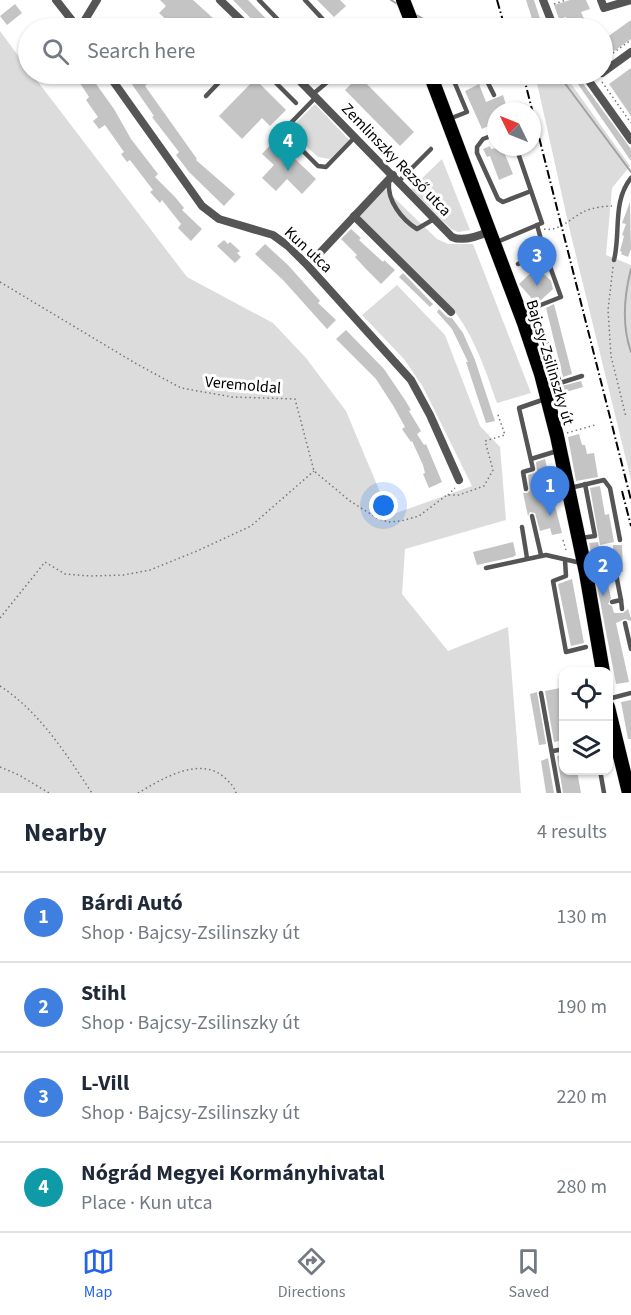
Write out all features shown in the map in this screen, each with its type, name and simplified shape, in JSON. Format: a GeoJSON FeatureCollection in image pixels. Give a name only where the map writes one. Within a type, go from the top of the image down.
{"type":"FeatureCollection","features":[{"type":"Feature","properties":{"kind":"main road"},"geometry":{"type":"LineString","coordinates":[[403,0],[407,18]]}},
{"type":"Feature","properties":{"kind":"main road","name":"Bajcsy-Zsilinszky út"},"geometry":{"type":"LineString","coordinates":[[434,84],[541,374],[560,450],[578,539],[596,605],[602,667]]}},
{"type":"Feature","properties":{"kind":"main road"},"geometry":{"type":"LineString","coordinates":[[613,741],[629,790]]}},
{"type":"Feature","properties":{"kind":"street"},"geometry":{"type":"LineString","coordinates":[[56,0],[71,18]]}},
{"type":"Feature","properties":{"kind":"street"},"geometry":{"type":"LineString","coordinates":[[85,18],[96,0]]}},
{"type":"Feature","properties":{"kind":"street"},"geometry":{"type":"LineString","coordinates":[[220,0],[239,18]]}},
{"type":"Feature","properties":{"kind":"street"},"geometry":{"type":"LineString","coordinates":[[601,0],[604,8],[631,0]]}},
{"type":"Feature","properties":{"kind":"street"},"geometry":{"type":"LineString","coordinates":[[547,3],[551,18]]}},
{"type":"Feature","properties":{"kind":"street"},"geometry":{"type":"LineString","coordinates":[[613,65],[631,52]]}},
{"type":"Feature","properties":{"kind":"street","name":"Kun utca"},"geometry":{"type":"LineString","coordinates":[[115,84],[202,206],[219,219],[263,231],[280,239],[308,266],[398,364],[420,395],[459,480]]}},
{"type":"Feature","properties":{"kind":"street","name":"Zemlinszky Rezső utca"},"geometry":{"type":"LineString","coordinates":[[303,84],[455,239],[492,237]]}},
{"type":"Feature","properties":{"kind":"street"},"geometry":{"type":"LineString","coordinates":[[591,84],[631,140]]}},
{"type":"Feature","properties":{"kind":"street","name":"Kun utca"},"geometry":{"type":"LineString","coordinates":[[318,255],[394,178]]}},
{"type":"Feature","properties":{"kind":"street"},"geometry":{"type":"LineString","coordinates":[[354,216],[451,312]]}},
{"type":"Feature","properties":{"kind":"lane"},"geometry":{"type":"LineString","coordinates":[[259,0],[276,18]]}},
{"type":"Feature","properties":{"kind":"lane"},"geometry":{"type":"LineString","coordinates":[[304,0],[321,18]]}},
{"type":"Feature","properties":{"kind":"lane"},"geometry":{"type":"LineString","coordinates":[[206,96],[217,84]]}},
{"type":"Feature","properties":{"kind":"lane"},"geometry":{"type":"LineString","coordinates":[[277,84],[296,103]]}},
{"type":"Feature","properties":{"kind":"lane"},"geometry":{"type":"LineString","coordinates":[[326,84],[283,131],[318,166],[326,167],[356,137]]}},
{"type":"Feature","properties":{"kind":"lane"},"geometry":{"type":"LineString","coordinates":[[447,120],[467,112],[455,84]]}},
{"type":"Feature","properties":{"kind":"lane"},"geometry":{"type":"LineString","coordinates":[[488,84],[494,95]]}},
{"type":"Feature","properties":{"kind":"lane"},"geometry":{"type":"LineString","coordinates":[[487,138],[481,141],[477,147],[477,153],[498,199],[503,202],[531,191]]}},
{"type":"Feature","properties":{"kind":"lane"},"geometry":{"type":"LineString","coordinates":[[431,149],[394,178],[388,196],[411,225],[417,229],[434,219]]}},
{"type":"Feature","properties":{"kind":"lane"},"geometry":{"type":"LineString","coordinates":[[519,156],[531,191],[544,250],[561,297],[520,313]]}},
{"type":"Feature","properties":{"kind":"lane"},"geometry":{"type":"LineString","coordinates":[[614,260],[618,239],[619,206],[623,190],[630,179]]}},
{"type":"Feature","properties":{"kind":"lane"},"geometry":{"type":"LineString","coordinates":[[492,237],[539,224]]}},
{"type":"Feature","properties":{"kind":"lane"},"geometry":{"type":"LineString","coordinates":[[518,264],[544,250]]}},
{"type":"Feature","properties":{"kind":"lane"},"geometry":{"type":"LineString","coordinates":[[535,307],[560,384],[582,376]]}},
{"type":"Feature","properties":{"kind":"lane"},"geometry":{"type":"LineString","coordinates":[[526,489],[523,472],[533,469],[519,408],[548,399]]}},
{"type":"Feature","properties":{"kind":"lane"},"geometry":{"type":"LineString","coordinates":[[531,459],[560,450]]}},
{"type":"Feature","properties":{"kind":"lane"},"geometry":{"type":"LineString","coordinates":[[568,489],[604,480],[610,488],[620,540]]}},
{"type":"Feature","properties":{"kind":"lane"},"geometry":{"type":"LineString","coordinates":[[578,539],[595,536],[585,484]]}},
{"type":"Feature","properties":{"kind":"lane"},"geometry":{"type":"LineString","coordinates":[[532,516],[541,555]]}},
{"type":"Feature","properties":{"kind":"lane"},"geometry":{"type":"LineString","coordinates":[[522,527],[527,558]]}},
{"type":"Feature","properties":{"kind":"lane"},"geometry":{"type":"LineString","coordinates":[[486,568],[541,555],[584,563]]}},
{"type":"Feature","properties":{"kind":"lane"},"geometry":{"type":"LineString","coordinates":[[565,560],[566,576],[553,581],[566,652],[586,647]]}},
{"type":"Feature","properties":{"kind":"lane"},"geometry":{"type":"LineString","coordinates":[[616,574],[622,609]]}},
{"type":"Feature","properties":{"kind":"lane"},"geometry":{"type":"LineString","coordinates":[[612,602],[621,600]]}},
{"type":"Feature","properties":{"kind":"lane"},"geometry":{"type":"LineString","coordinates":[[625,623],[631,649]]}},
{"type":"Feature","properties":{"kind":"lane"},"geometry":{"type":"LineString","coordinates":[[541,693],[559,793]]}},
{"type":"Feature","properties":{"kind":"lane"},"geometry":{"type":"LineString","coordinates":[[613,698],[631,693]]}},
{"type":"Feature","properties":{"kind":"lane"},"geometry":{"type":"LineString","coordinates":[[553,751],[559,750]]}},
{"type":"Feature","properties":{"kind":"lane"},"geometry":{"type":"LineString","coordinates":[[601,775],[604,793]]}},
{"type":"Feature","properties":{"kind":"path"},"geometry":{"type":"LineString","coordinates":[[547,3],[566,0]]}},
{"type":"Feature","properties":{"kind":"path"},"geometry":{"type":"LineString","coordinates":[[613,54],[631,40]]}},
{"type":"Feature","properties":{"kind":"path"},"geometry":{"type":"LineString","coordinates":[[607,84],[631,123]]}},
{"type":"Feature","properties":{"kind":"path"},"geometry":{"type":"LineString","coordinates":[[539,224],[548,230],[570,222],[584,212],[605,206],[619,206]]}},
{"type":"Feature","properties":{"kind":"path"},"geometry":{"type":"LineString","coordinates":[[614,260],[608,310],[611,356],[626,417]]}},
{"type":"Feature","properties":{"kind":"path","name":"Veremoldal"},"geometry":{"type":"LineString","coordinates":[[0,282],[135,363],[182,388],[232,397],[295,399],[314,471]]}},
{"type":"Feature","properties":{"kind":"path"},"geometry":{"type":"LineString","coordinates":[[447,495],[459,495],[484,486],[493,470],[485,441],[505,435],[497,412]]}},
{"type":"Feature","properties":{"kind":"path"},"geometry":{"type":"LineString","coordinates":[[570,432],[595,425]]}},
{"type":"Feature","properties":{"kind":"path"},"geometry":{"type":"LineString","coordinates":[[0,618],[45,562],[65,574],[90,576],[124,575],[150,570],[251,525],[314,471],[364,512],[388,522],[419,516],[456,487],[459,480]]}},
{"type":"Feature","properties":{"kind":"path"},"geometry":{"type":"LineString","coordinates":[[563,540],[566,550]]}},
{"type":"Feature","properties":{"kind":"path"},"geometry":{"type":"LineString","coordinates":[[0,686],[14,696],[57,740],[92,793]]}},
{"type":"Feature","properties":{"kind":"path"},"geometry":{"type":"LineString","coordinates":[[0,767],[19,775],[49,793]]}},
{"type":"Feature","properties":{"kind":"path"},"geometry":{"type":"LineString","coordinates":[[138,793],[181,772],[199,767],[218,772],[234,787],[236,793]]}},
{"type":"Feature","properties":{"kind":"shaded area"},"geometry":{"type":"Polygon","coordinates":[[[0,31],[18,55],[18,84],[40,84],[187,277],[273,323],[306,358],[346,411],[388,516],[472,486],[423,387],[404,359],[362,315],[397,285],[445,335],[480,426],[500,447],[506,520],[405,549],[402,594],[448,651],[508,627],[521,793],[0,793],[0,31]]]}},
{"type":"Feature","properties":{"kind":"shaded area"},"geometry":{"type":"Polygon","coordinates":[[[537,84],[571,84],[630,166],[612,188],[606,255],[631,265],[631,480],[569,227],[537,84]]]}},
{"type":"Feature","properties":{"kind":"shaded area"},"geometry":{"type":"Polygon","coordinates":[[[315,104],[349,140],[330,159],[318,157],[289,130],[315,104]]]}},
{"type":"Feature","properties":{"kind":"shaded area"},"geometry":{"type":"Polygon","coordinates":[[[442,159],[470,230],[458,232],[451,229],[411,189],[442,159]]]}},
{"type":"Feature","properties":{"kind":"shaded area"},"geometry":{"type":"Polygon","coordinates":[[[385,189],[437,239],[448,244],[473,244],[531,393],[497,403],[478,353],[451,307],[358,217],[385,189]]]}},
{"type":"Feature","properties":{"kind":"building"},"geometry":{"type":"Polygon","coordinates":[[[160,0],[193,0],[213,18],[164,18],[159,13],[166,6],[160,0]]]}},
{"type":"Feature","properties":{"kind":"building"},"geometry":{"type":"Polygon","coordinates":[[[233,0],[248,0],[265,18],[250,18],[233,0]]]}},
{"type":"Feature","properties":{"kind":"building"},"geometry":{"type":"Polygon","coordinates":[[[317,0],[340,0],[346,6],[334,17],[317,0]]]}},
{"type":"Feature","properties":{"kind":"building"},"geometry":{"type":"Polygon","coordinates":[[[526,0],[534,0],[540,18],[532,18],[526,0]]]}},
{"type":"Feature","properties":{"kind":"building"},"geometry":{"type":"Polygon","coordinates":[[[570,0],[586,0],[590,9],[581,12],[584,18],[559,18],[554,5],[570,0]]]}},
{"type":"Feature","properties":{"kind":"building"},"geometry":{"type":"Polygon","coordinates":[[[15,4],[22,13],[7,25],[0,16],[15,4]]]}},
{"type":"Feature","properties":{"kind":"building"},"geometry":{"type":"Polygon","coordinates":[[[631,20],[631,39],[613,52],[613,33],[631,20]]]}},
{"type":"Feature","properties":{"kind":"building"},"geometry":{"type":"Polygon","coordinates":[[[631,68],[631,116],[609,84],[613,84],[613,81],[631,68]]]}},
{"type":"Feature","properties":{"kind":"building"},"geometry":{"type":"Polygon","coordinates":[[[81,84],[96,84],[131,139],[158,174],[155,177],[184,208],[182,210],[202,229],[191,241],[178,228],[181,224],[162,200],[160,203],[150,192],[153,190],[130,160],[127,162],[121,154],[124,152],[105,125],[99,129],[93,121],[98,117],[86,100],[89,97],[81,84]]]}},
{"type":"Feature","properties":{"kind":"building"},"geometry":{"type":"Polygon","coordinates":[[[132,84],[147,84],[145,86],[196,160],[235,194],[224,206],[189,172],[176,155],[179,152],[152,117],[154,116],[132,84]]]}},
{"type":"Feature","properties":{"kind":"building"},"geometry":{"type":"Polygon","coordinates":[[[250,84],[260,84],[286,110],[270,126],[262,118],[242,139],[219,116],[250,84]]]}},
{"type":"Feature","properties":{"kind":"building"},"geometry":{"type":"Polygon","coordinates":[[[351,84],[367,84],[414,132],[400,146],[345,90],[351,84]]]}},
{"type":"Feature","properties":{"kind":"building"},"geometry":{"type":"Polygon","coordinates":[[[479,84],[486,102],[503,95],[505,102],[487,102],[487,126],[482,129],[465,91],[479,84]]]}},
{"type":"Feature","properties":{"kind":"building"},"geometry":{"type":"Polygon","coordinates":[[[578,84],[583,84],[631,149],[631,161],[578,84]]]}},
{"type":"Feature","properties":{"kind":"building"},"geometry":{"type":"Polygon","coordinates":[[[275,140],[316,179],[302,194],[287,179],[276,191],[262,178],[274,165],[262,154],[275,140]]]}},
{"type":"Feature","properties":{"kind":"building"},"geometry":{"type":"Polygon","coordinates":[[[490,156],[506,156],[513,174],[499,180],[490,156]]]}},
{"type":"Feature","properties":{"kind":"building"},"geometry":{"type":"Polygon","coordinates":[[[630,202],[631,249],[628,257],[620,251],[626,224],[622,223],[630,202]]]}},
{"type":"Feature","properties":{"kind":"building"},"geometry":{"type":"Polygon","coordinates":[[[351,229],[361,238],[359,240],[395,270],[381,284],[341,239],[351,229]]]}},
{"type":"Feature","properties":{"kind":"building"},"geometry":{"type":"Polygon","coordinates":[[[224,240],[240,251],[237,253],[241,257],[235,263],[217,246],[224,240]]]}},
{"type":"Feature","properties":{"kind":"building"},"geometry":{"type":"Polygon","coordinates":[[[265,244],[288,265],[320,301],[318,303],[336,320],[327,329],[283,280],[255,254],[265,244]]]}},
{"type":"Feature","properties":{"kind":"building"},"geometry":{"type":"Polygon","coordinates":[[[537,267],[551,281],[553,289],[541,300],[535,302],[519,284],[537,267]]]}},
{"type":"Feature","properties":{"kind":"building"},"geometry":{"type":"Polygon","coordinates":[[[403,273],[433,304],[430,307],[399,277],[403,273]]]}},
{"type":"Feature","properties":{"kind":"building"},"geometry":{"type":"Polygon","coordinates":[[[554,304],[572,374],[563,377],[546,308],[554,304]]]}},
{"type":"Feature","properties":{"kind":"building"},"geometry":{"type":"Polygon","coordinates":[[[439,309],[447,317],[452,318],[463,333],[475,360],[495,421],[486,423],[466,362],[468,362],[452,329],[437,312],[439,309]]]}},
{"type":"Feature","properties":{"kind":"building"},"geometry":{"type":"Polygon","coordinates":[[[346,330],[384,369],[405,400],[421,431],[417,434],[424,445],[426,444],[442,482],[429,488],[423,474],[425,473],[423,465],[412,441],[402,429],[405,427],[394,407],[376,379],[336,339],[346,330]]]}},
{"type":"Feature","properties":{"kind":"building"},"geometry":{"type":"Polygon","coordinates":[[[554,380],[558,387],[581,381],[583,387],[556,395],[552,381],[554,380]]]}},
{"type":"Feature","properties":{"kind":"building"},"geometry":{"type":"Polygon","coordinates":[[[579,434],[587,454],[594,453],[598,477],[576,481],[568,437],[579,434]]]}},
{"type":"Feature","properties":{"kind":"building"},"geometry":{"type":"Polygon","coordinates":[[[545,459],[551,486],[546,487],[551,507],[555,506],[562,533],[552,535],[550,528],[540,531],[535,513],[530,512],[528,516],[523,493],[530,491],[528,475],[537,472],[536,462],[545,459]]]}},
{"type":"Feature","properties":{"kind":"building"},"geometry":{"type":"Polygon","coordinates":[[[600,486],[605,515],[609,514],[614,542],[600,545],[590,488],[600,486]]]}},
{"type":"Feature","properties":{"kind":"building"},"geometry":{"type":"Polygon","coordinates":[[[513,542],[516,555],[513,557],[477,565],[473,552],[513,542]]]}},
{"type":"Feature","properties":{"kind":"building"},"geometry":{"type":"Polygon","coordinates":[[[598,542],[611,598],[608,604],[612,606],[614,613],[623,613],[628,609],[631,618],[631,621],[625,619],[616,623],[629,682],[616,684],[589,543],[598,542]]]}},
{"type":"Feature","properties":{"kind":"building"},"geometry":{"type":"Polygon","coordinates":[[[613,545],[622,545],[623,572],[614,570],[613,545]]]}},
{"type":"Feature","properties":{"kind":"building"},"geometry":{"type":"Polygon","coordinates":[[[572,579],[584,643],[571,646],[558,584],[572,579]]]}},
{"type":"Feature","properties":{"kind":"building"},"geometry":{"type":"Polygon","coordinates":[[[559,688],[559,741],[554,742],[545,691],[559,688]]]}},
{"type":"Feature","properties":{"kind":"building"},"geometry":{"type":"Polygon","coordinates":[[[537,692],[546,744],[539,745],[530,694],[537,692]]]}},
{"type":"Feature","properties":{"kind":"building"},"geometry":{"type":"Polygon","coordinates":[[[631,700],[631,739],[628,739],[621,702],[631,700]]]}},
{"type":"Feature","properties":{"kind":"building"},"geometry":{"type":"Polygon","coordinates":[[[548,758],[554,793],[546,793],[541,761],[548,758]]]}},
{"type":"Feature","properties":{"kind":"building"},"geometry":{"type":"Polygon","coordinates":[[[560,775],[578,775],[581,793],[563,793],[560,775]]]}},
{"type":"Feature","properties":{"kind":"waterway"},"geometry":{"type":"LineString","coordinates":[[391,0],[399,5]]}},
{"type":"Feature","properties":{"kind":"waterway"},"geometry":{"type":"LineString","coordinates":[[414,14],[421,18]]}},
{"type":"Feature","properties":{"kind":"waterway"},"geometry":{"type":"LineString","coordinates":[[565,84],[631,172]]}},
{"type":"Feature","properties":{"kind":"waterway"},"geometry":{"type":"LineString","coordinates":[[631,269],[625,311],[626,332],[631,352]]}},
{"type":"Feature","properties":{"kind":"railway"},"geometry":{"type":"LineString","coordinates":[[497,0],[502,18]]}},
{"type":"Feature","properties":{"kind":"railway"},"geometry":{"type":"LineString","coordinates":[[526,84],[631,500]]}},
{"type":"Feature","properties":{"kind":"railway"},"geometry":{"type":"LineString","coordinates":[[622,491],[631,526]]}},
{"type":"Feature","properties":{"kind":"place","name":"Nógrád Megyei Kormányhivatal"},"geometry":{"type":"Point","coordinates":[288,171]}},
{"type":"Feature","properties":{"kind":"place","name":"L-Vill"},"geometry":{"type":"Point","coordinates":[537,286]}},
{"type":"Feature","properties":{"kind":"place","name":"Bárdi Autó"},"geometry":{"type":"Point","coordinates":[550,516]}},
{"type":"Feature","properties":{"kind":"place","name":"Stihl"},"geometry":{"type":"Point","coordinates":[603,596]}}]}
